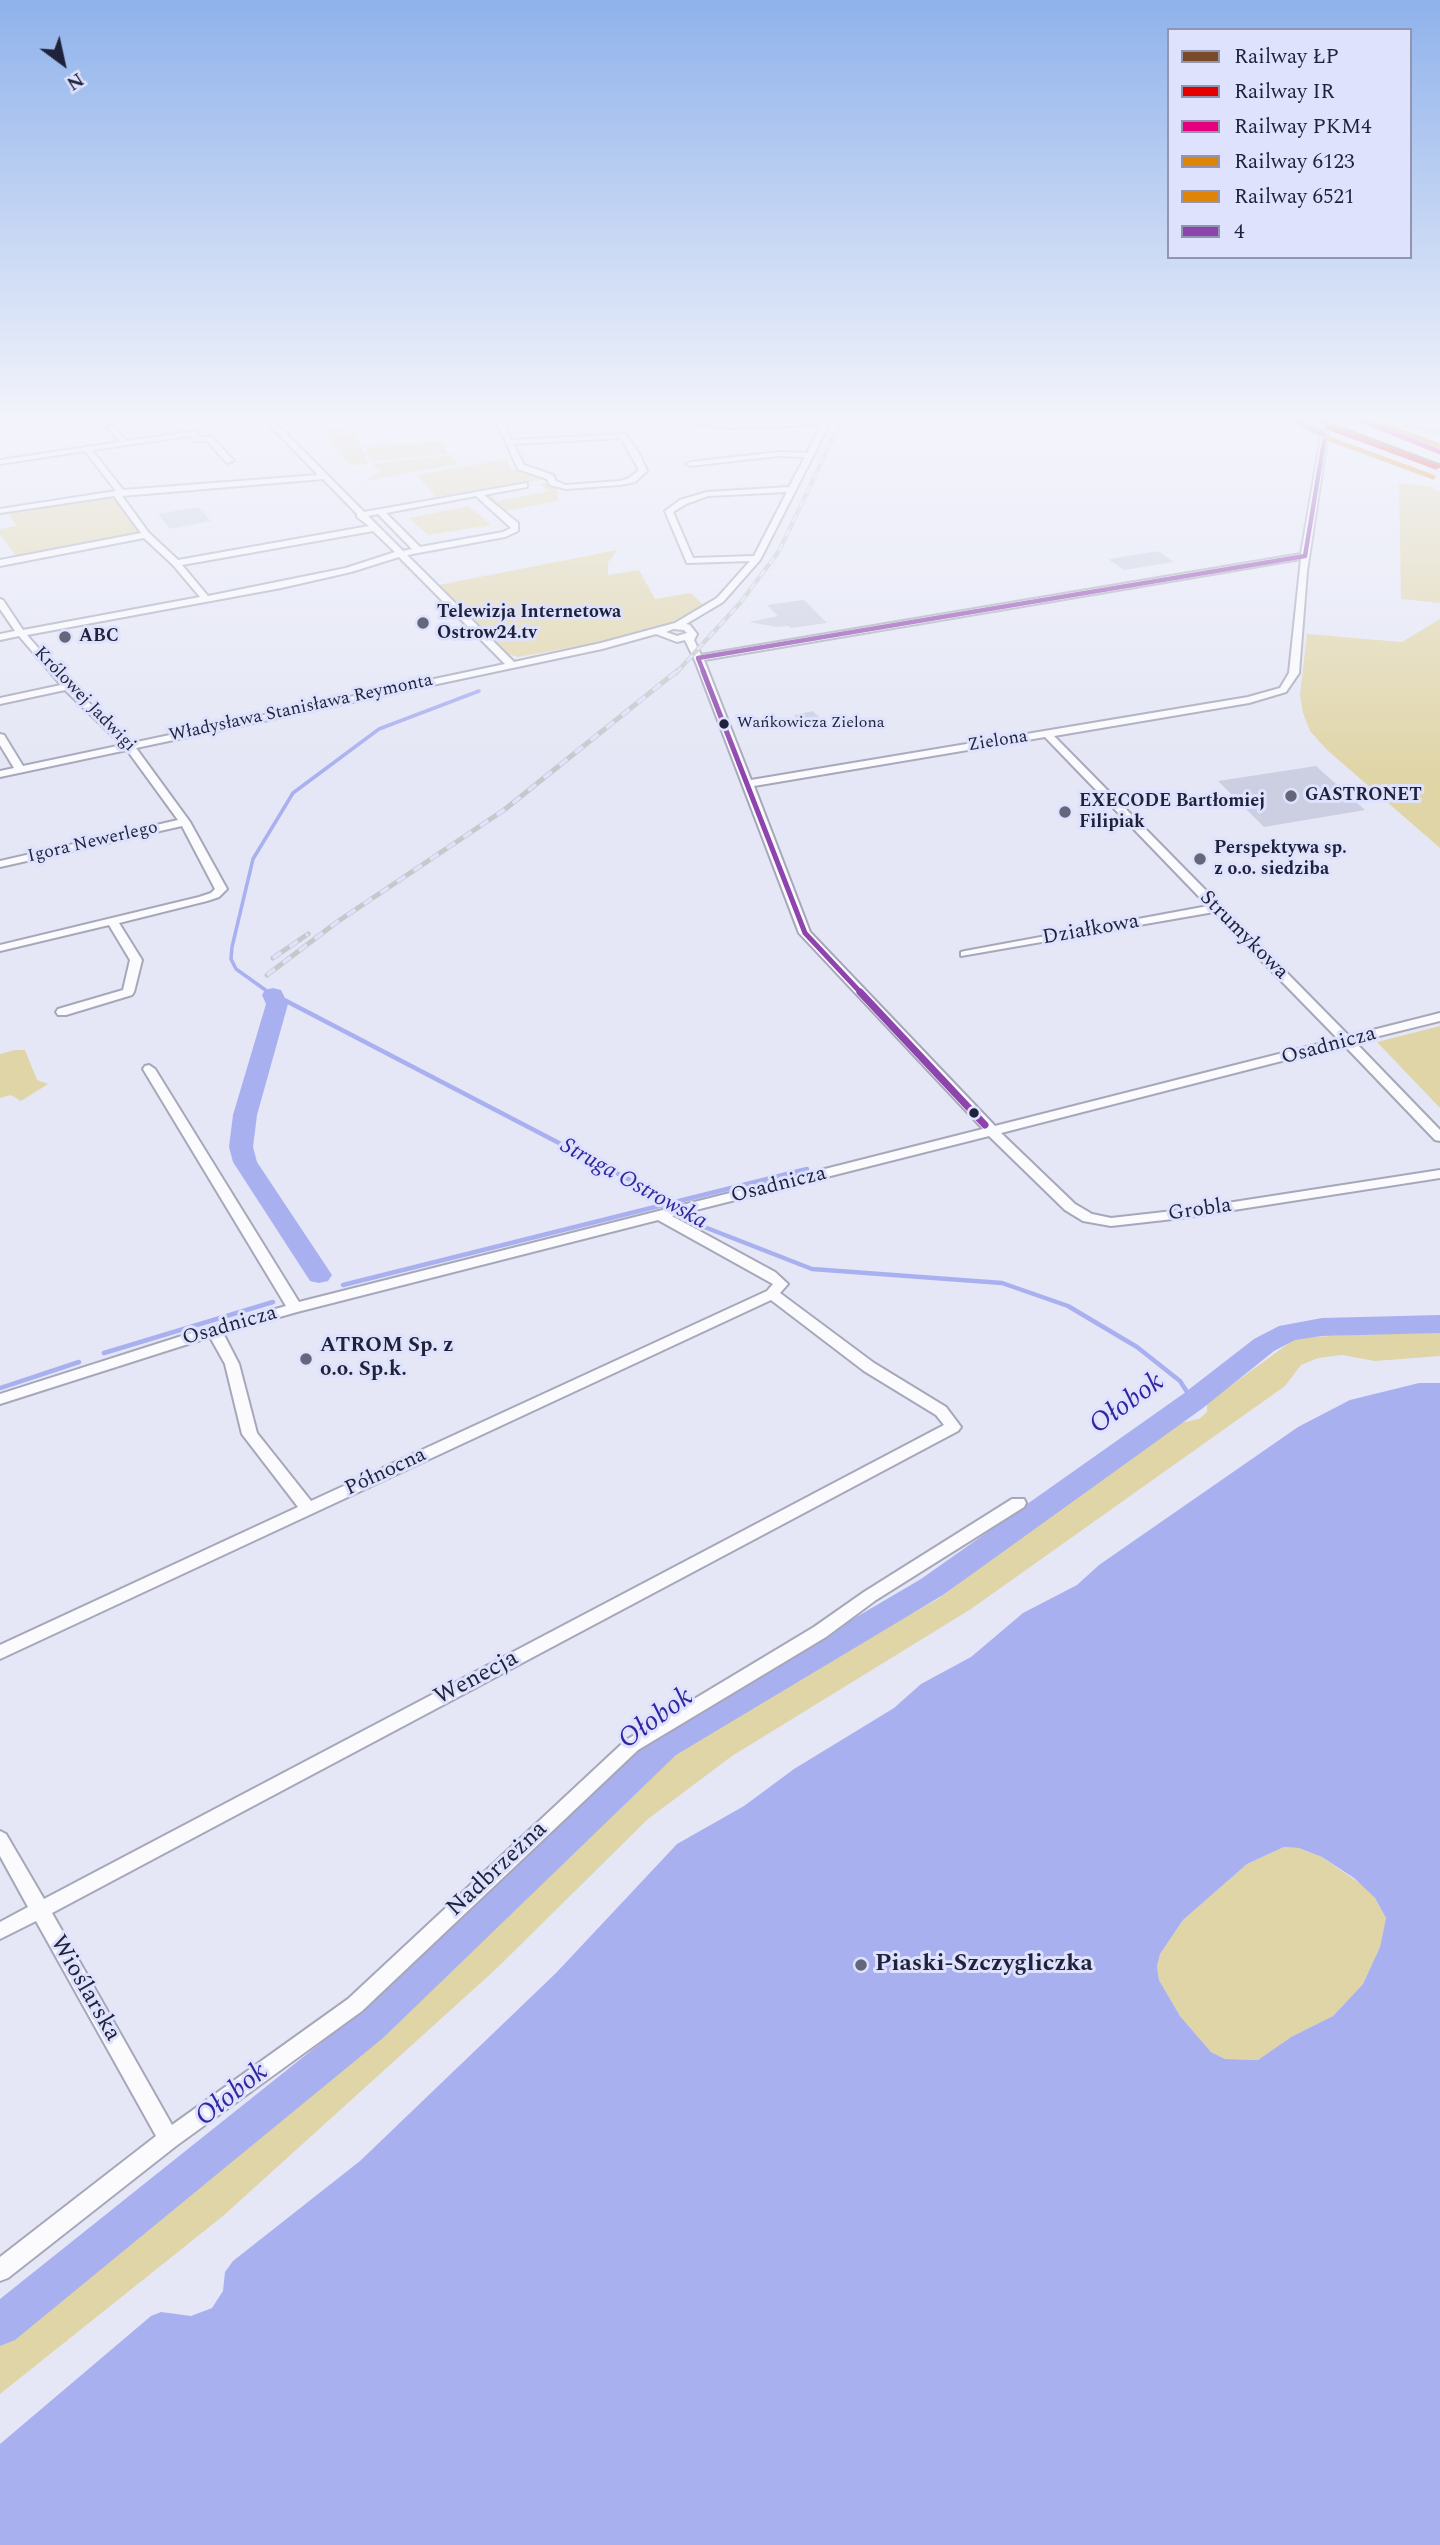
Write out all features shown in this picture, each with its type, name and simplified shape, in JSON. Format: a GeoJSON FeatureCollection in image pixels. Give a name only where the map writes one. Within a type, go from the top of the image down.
{"type":"FeatureCollection","features":[{"type":"Feature","properties":{"kind":"street"},"geometry":{"type":"LineString","coordinates":[[0,563],[142,536]]}},
{"type":"Feature","properties":{"kind":"street"},"geometry":{"type":"LineString","coordinates":[[147,536],[176,563],[207,600]]}},
{"type":"Feature","properties":{"kind":"street"},"geometry":{"type":"LineString","coordinates":[[176,563],[329,536]]}},
{"type":"Feature","properties":{"kind":"street"},"geometry":{"type":"LineString","coordinates":[[381,536],[512,665]]}},
{"type":"Feature","properties":{"kind":"street"},"geometry":{"type":"LineString","coordinates":[[404,536],[418,550]]}},
{"type":"Feature","properties":{"kind":"street"},"geometry":{"type":"LineString","coordinates":[[0,637],[207,600],[327,575],[399,554],[495,536]]}},
{"type":"Feature","properties":{"kind":"street"},"geometry":{"type":"LineString","coordinates":[[679,536],[690,561],[757,558]]}},
{"type":"Feature","properties":{"kind":"street"},"geometry":{"type":"LineString","coordinates":[[667,636],[690,633],[757,558],[768,536]]}},
{"type":"Feature","properties":{"kind":"street","name":"Zielona"},"geometry":{"type":"LineString","coordinates":[[748,784],[1249,699],[1283,690],[1294,673],[1308,536]]}},
{"type":"Feature","properties":{"kind":"street"},"geometry":{"type":"LineString","coordinates":[[667,636],[698,658],[1305,556]]}},
{"type":"Feature","properties":{"kind":"street","name":"Królowej Jadwigi"},"geometry":{"type":"LineString","coordinates":[[0,601],[21,634],[67,687],[130,746],[185,822],[221,889],[215,895],[203,899],[112,920]]}},
{"type":"Feature","properties":{"kind":"street"},"geometry":{"type":"LineString","coordinates":[[667,636],[677,626],[711,607]]}},
{"type":"Feature","properties":{"kind":"street"},"geometry":{"type":"LineString","coordinates":[[677,626],[690,633]]}},
{"type":"Feature","properties":{"kind":"street","name":"Grobla"},"geometry":{"type":"LineString","coordinates":[[690,633],[689,640],[748,784],[801,925],[810,941],[993,1132],[1070,1207],[1087,1218],[1103,1223],[1182,1214],[1440,1174]]}},
{"type":"Feature","properties":{"kind":"street","name":"Władysława Stanisława Reymonta"},"geometry":{"type":"LineString","coordinates":[[0,774],[602,646],[667,636]]}},
{"type":"Feature","properties":{"kind":"street"},"geometry":{"type":"LineString","coordinates":[[0,701],[67,687]]}},
{"type":"Feature","properties":{"kind":"street","name":"Strumykowa"},"geometry":{"type":"LineString","coordinates":[[1047,734],[1440,1137]]}},
{"type":"Feature","properties":{"kind":"street"},"geometry":{"type":"LineString","coordinates":[[0,737],[20,769]]}},
{"type":"Feature","properties":{"kind":"street","name":"Igora Newerlego"},"geometry":{"type":"LineString","coordinates":[[0,864],[185,822]]}},
{"type":"Feature","properties":{"kind":"street","name":"Działkowa"},"geometry":{"type":"LineString","coordinates":[[965,954],[1216,908]]}},
{"type":"Feature","properties":{"kind":"street"},"geometry":{"type":"LineString","coordinates":[[0,948],[112,920],[136,960],[128,992],[123,996],[62,1012]]}},
{"type":"Feature","properties":{"kind":"street","name":"Osadnicza"},"geometry":{"type":"LineString","coordinates":[[0,1399],[295,1308],[1440,1017]]}},
{"type":"Feature","properties":{"kind":"street"},"geometry":{"type":"LineString","coordinates":[[149,1069],[295,1308]]}},
{"type":"Feature","properties":{"kind":"street"},"geometry":{"type":"LineString","coordinates":[[661,1216],[770,1275],[781,1284],[772,1294]]}},
{"type":"Feature","properties":{"kind":"street","name":"Wenecja"},"geometry":{"type":"LineString","coordinates":[[0,1931],[953,1427],[941,1411],[869,1367],[772,1294]]}},
{"type":"Feature","properties":{"kind":"street","name":"Północna"},"geometry":{"type":"LineString","coordinates":[[0,1653],[772,1294]]}},
{"type":"Feature","properties":{"kind":"street"},"geometry":{"type":"LineString","coordinates":[[214,1331],[232,1364],[250,1434],[308,1509]]}},
{"type":"Feature","properties":{"kind":"street","name":"Nadbrzeżna"},"geometry":{"type":"LineString","coordinates":[[0,2270],[169,2139],[355,2005],[632,1745],[821,1632],[870,1596],[1018,1503]]}},
{"type":"Feature","properties":{"kind":"street","name":"Wioślarska"},"geometry":{"type":"LineString","coordinates":[[0,1839],[169,2139]]}},
{"type":"Feature","properties":{"kind":"shaded area"},"geometry":{"type":"Polygon","coordinates":[[[1,536],[134,536],[18,558],[1,536]]]}},
{"type":"Feature","properties":{"kind":"shaded area"},"geometry":{"type":"Polygon","coordinates":[[[1400,536],[1440,536],[1440,603],[1401,599],[1400,536]]]}},
{"type":"Feature","properties":{"kind":"shaded area"},"geometry":{"type":"Polygon","coordinates":[[[617,550],[608,562],[608,575],[639,570],[655,599],[691,593],[703,605],[687,616],[639,635],[518,657],[508,654],[439,585],[617,550]]]}},
{"type":"Feature","properties":{"kind":"shaded area"},"geometry":{"type":"Polygon","coordinates":[[[1440,619],[1440,848],[1326,749],[1310,731],[1300,695],[1307,634],[1402,642],[1440,619]]]}},
{"type":"Feature","properties":{"kind":"shaded area"},"geometry":{"type":"Polygon","coordinates":[[[1440,1026],[1440,1108],[1377,1042],[1440,1026]]]}},
{"type":"Feature","properties":{"kind":"shaded area"},"geometry":{"type":"Polygon","coordinates":[[[25,1050],[37,1080],[48,1084],[21,1101],[11,1095],[0,1098],[0,1054],[25,1050]]]}},
{"type":"Feature","properties":{"kind":"shaded area"},"geometry":{"type":"Polygon","coordinates":[[[1440,1330],[1440,1356],[1375,1361],[1342,1355],[1318,1358],[1301,1365],[1285,1386],[971,1609],[732,1756],[648,1819],[496,1969],[223,2216],[0,2394],[0,2345],[383,2033],[558,1857],[671,1752],[816,1666],[938,1599],[1068,1501],[1180,1423],[1199,1419],[1207,1412],[1207,1403],[1296,1338],[1440,1330]]]}},
{"type":"Feature","properties":{"kind":"shaded area"},"geometry":{"type":"Polygon","coordinates":[[[1284,1847],[1299,1848],[1322,1857],[1362,1885],[1375,1898],[1386,1918],[1380,1947],[1363,1984],[1333,2016],[1291,2037],[1258,2060],[1225,2059],[1211,2052],[1180,2016],[1159,1980],[1157,1966],[1160,1954],[1183,1920],[1247,1864],[1284,1847]]]}},
{"type":"Feature","properties":{"kind":"water","name":"Piaski-Szczygliczka"},"geometry":{"type":"Polygon","coordinates":[[[1419,1383],[1440,1383],[1440,2545],[0,2545],[0,2444],[151,2316],[161,2312],[191,2316],[212,2308],[223,2291],[225,2272],[233,2261],[360,2161],[556,1973],[677,1844],[744,1806],[794,1769],[894,1708],[921,1684],[971,1657],[1023,1613],[1077,1585],[1099,1565],[1298,1427],[1350,1400],[1419,1383]],[[1284,1847],[1247,1864],[1183,1920],[1160,1954],[1157,1966],[1159,1980],[1180,2016],[1211,2052],[1225,2059],[1258,2060],[1291,2037],[1333,2016],[1363,1984],[1380,1947],[1386,1918],[1375,1898],[1354,1878],[1322,1857],[1299,1848],[1284,1847]]]}},
{"type":"Feature","properties":{"kind":"building"},"geometry":{"type":"Polygon","coordinates":[[[1158,551],[1174,562],[1124,570],[1108,559],[1158,551]]]}},
{"type":"Feature","properties":{"kind":"building"},"geometry":{"type":"Polygon","coordinates":[[[804,600],[827,623],[791,628],[749,622],[778,616],[767,605],[804,600]]]}},
{"type":"Feature","properties":{"kind":"building"},"geometry":{"type":"Polygon","coordinates":[[[813,711],[823,721],[818,722],[821,725],[806,728],[794,715],[813,711]]]}},
{"type":"Feature","properties":{"kind":"building","name":"GASTRONET"},"geometry":{"type":"Polygon","coordinates":[[[1316,766],[1365,810],[1264,827],[1218,781],[1316,766]]]}},
{"type":"Feature","properties":{"kind":"waterway","name":"Struga Ostrowska"},"geometry":{"type":"LineString","coordinates":[[271,994],[236,969],[231,959],[232,947],[253,859],[293,793],[379,729],[479,691]]}},
{"type":"Feature","properties":{"kind":"waterway","name":"Struga Ostrowska"},"geometry":{"type":"LineString","coordinates":[[269,992],[672,1203]]}},
{"type":"Feature","properties":{"kind":"waterway","name":"Struga Ostrowska"},"geometry":{"type":"LineString","coordinates":[[273,995],[277,1004],[245,1115],[241,1147],[245,1162],[319,1275]]}},
{"type":"Feature","properties":{"kind":"waterway"},"geometry":{"type":"LineString","coordinates":[[672,1203],[807,1169]]}},
{"type":"Feature","properties":{"kind":"waterway"},"geometry":{"type":"LineString","coordinates":[[343,1285],[672,1203]]}},
{"type":"Feature","properties":{"kind":"waterway","name":"Struga Ostrowska"},"geometry":{"type":"LineString","coordinates":[[672,1203],[689,1221],[812,1269],[1002,1283],[1068,1306],[1137,1347],[1180,1381],[1191,1398]]}},
{"type":"Feature","properties":{"kind":"waterway"},"geometry":{"type":"LineString","coordinates":[[104,1353],[273,1302]]}},
{"type":"Feature","properties":{"kind":"waterway","name":"Ołobok"},"geometry":{"type":"LineString","coordinates":[[0,2325],[370,2026],[664,1746],[932,1587],[1193,1401],[1264,1345],[1289,1332],[1322,1327],[1440,1324]]}},
{"type":"Feature","properties":{"kind":"waterway"},"geometry":{"type":"LineString","coordinates":[[0,1388],[79,1362]]}},
{"type":"Feature","properties":{"kind":"waterway","name":"Struga Ostrowska"},"geometry":{"type":"LineString","coordinates":[[1190,1396],[1193,1401]]}},
{"type":"Feature","properties":{"kind":"railway"},"geometry":{"type":"LineString","coordinates":[[676,673],[741,602],[779,551],[786,536]]}},
{"type":"Feature","properties":{"kind":"railway"},"geometry":{"type":"LineString","coordinates":[[267,975],[337,922],[504,810],[677,671]]}},
{"type":"Feature","properties":{"kind":"railway"},"geometry":{"type":"LineString","coordinates":[[273,958],[308,934]]}},
{"type":"Feature","properties":{"kind":"transit line","name":"4"},"geometry":{"type":"LineString","coordinates":[[1305,556],[1308,536]]}},
{"type":"Feature","properties":{"kind":"transit line","name":"4"},"geometry":{"type":"LineString","coordinates":[[698,658],[1305,556]]}},
{"type":"Feature","properties":{"kind":"transit line","name":"4"},"geometry":{"type":"LineString","coordinates":[[698,658],[805,933],[985,1125]]}},
{"type":"Feature","properties":{"kind":"place","name":"Telewizja Internetowa Ostrow24.tv"},"geometry":{"type":"Point","coordinates":[423,623]}},
{"type":"Feature","properties":{"kind":"place","name":"ABC"},"geometry":{"type":"Point","coordinates":[65,637]}},
{"type":"Feature","properties":{"kind":"place","name":"Wańkowicza Zielona"},"geometry":{"type":"Point","coordinates":[724,724]}},
{"type":"Feature","properties":{"kind":"place","name":"GASTRONET"},"geometry":{"type":"Point","coordinates":[1291,796]}},
{"type":"Feature","properties":{"kind":"place","name":"EXECODE Bartłomiej Filipiak"},"geometry":{"type":"Point","coordinates":[1065,812]}},
{"type":"Feature","properties":{"kind":"place","name":"Perspektywa sp. z o.o. siedziba"},"geometry":{"type":"Point","coordinates":[1200,859]}},
{"type":"Feature","properties":{"kind":"place","name":"ATROM Sp. z o.o. Sp.k."},"geometry":{"type":"Point","coordinates":[306,1359]}},
{"type":"Feature","properties":{"kind":"place","name":"Piaski-Szczygliczka"},"geometry":{"type":"Point","coordinates":[861,1965]}}]}
